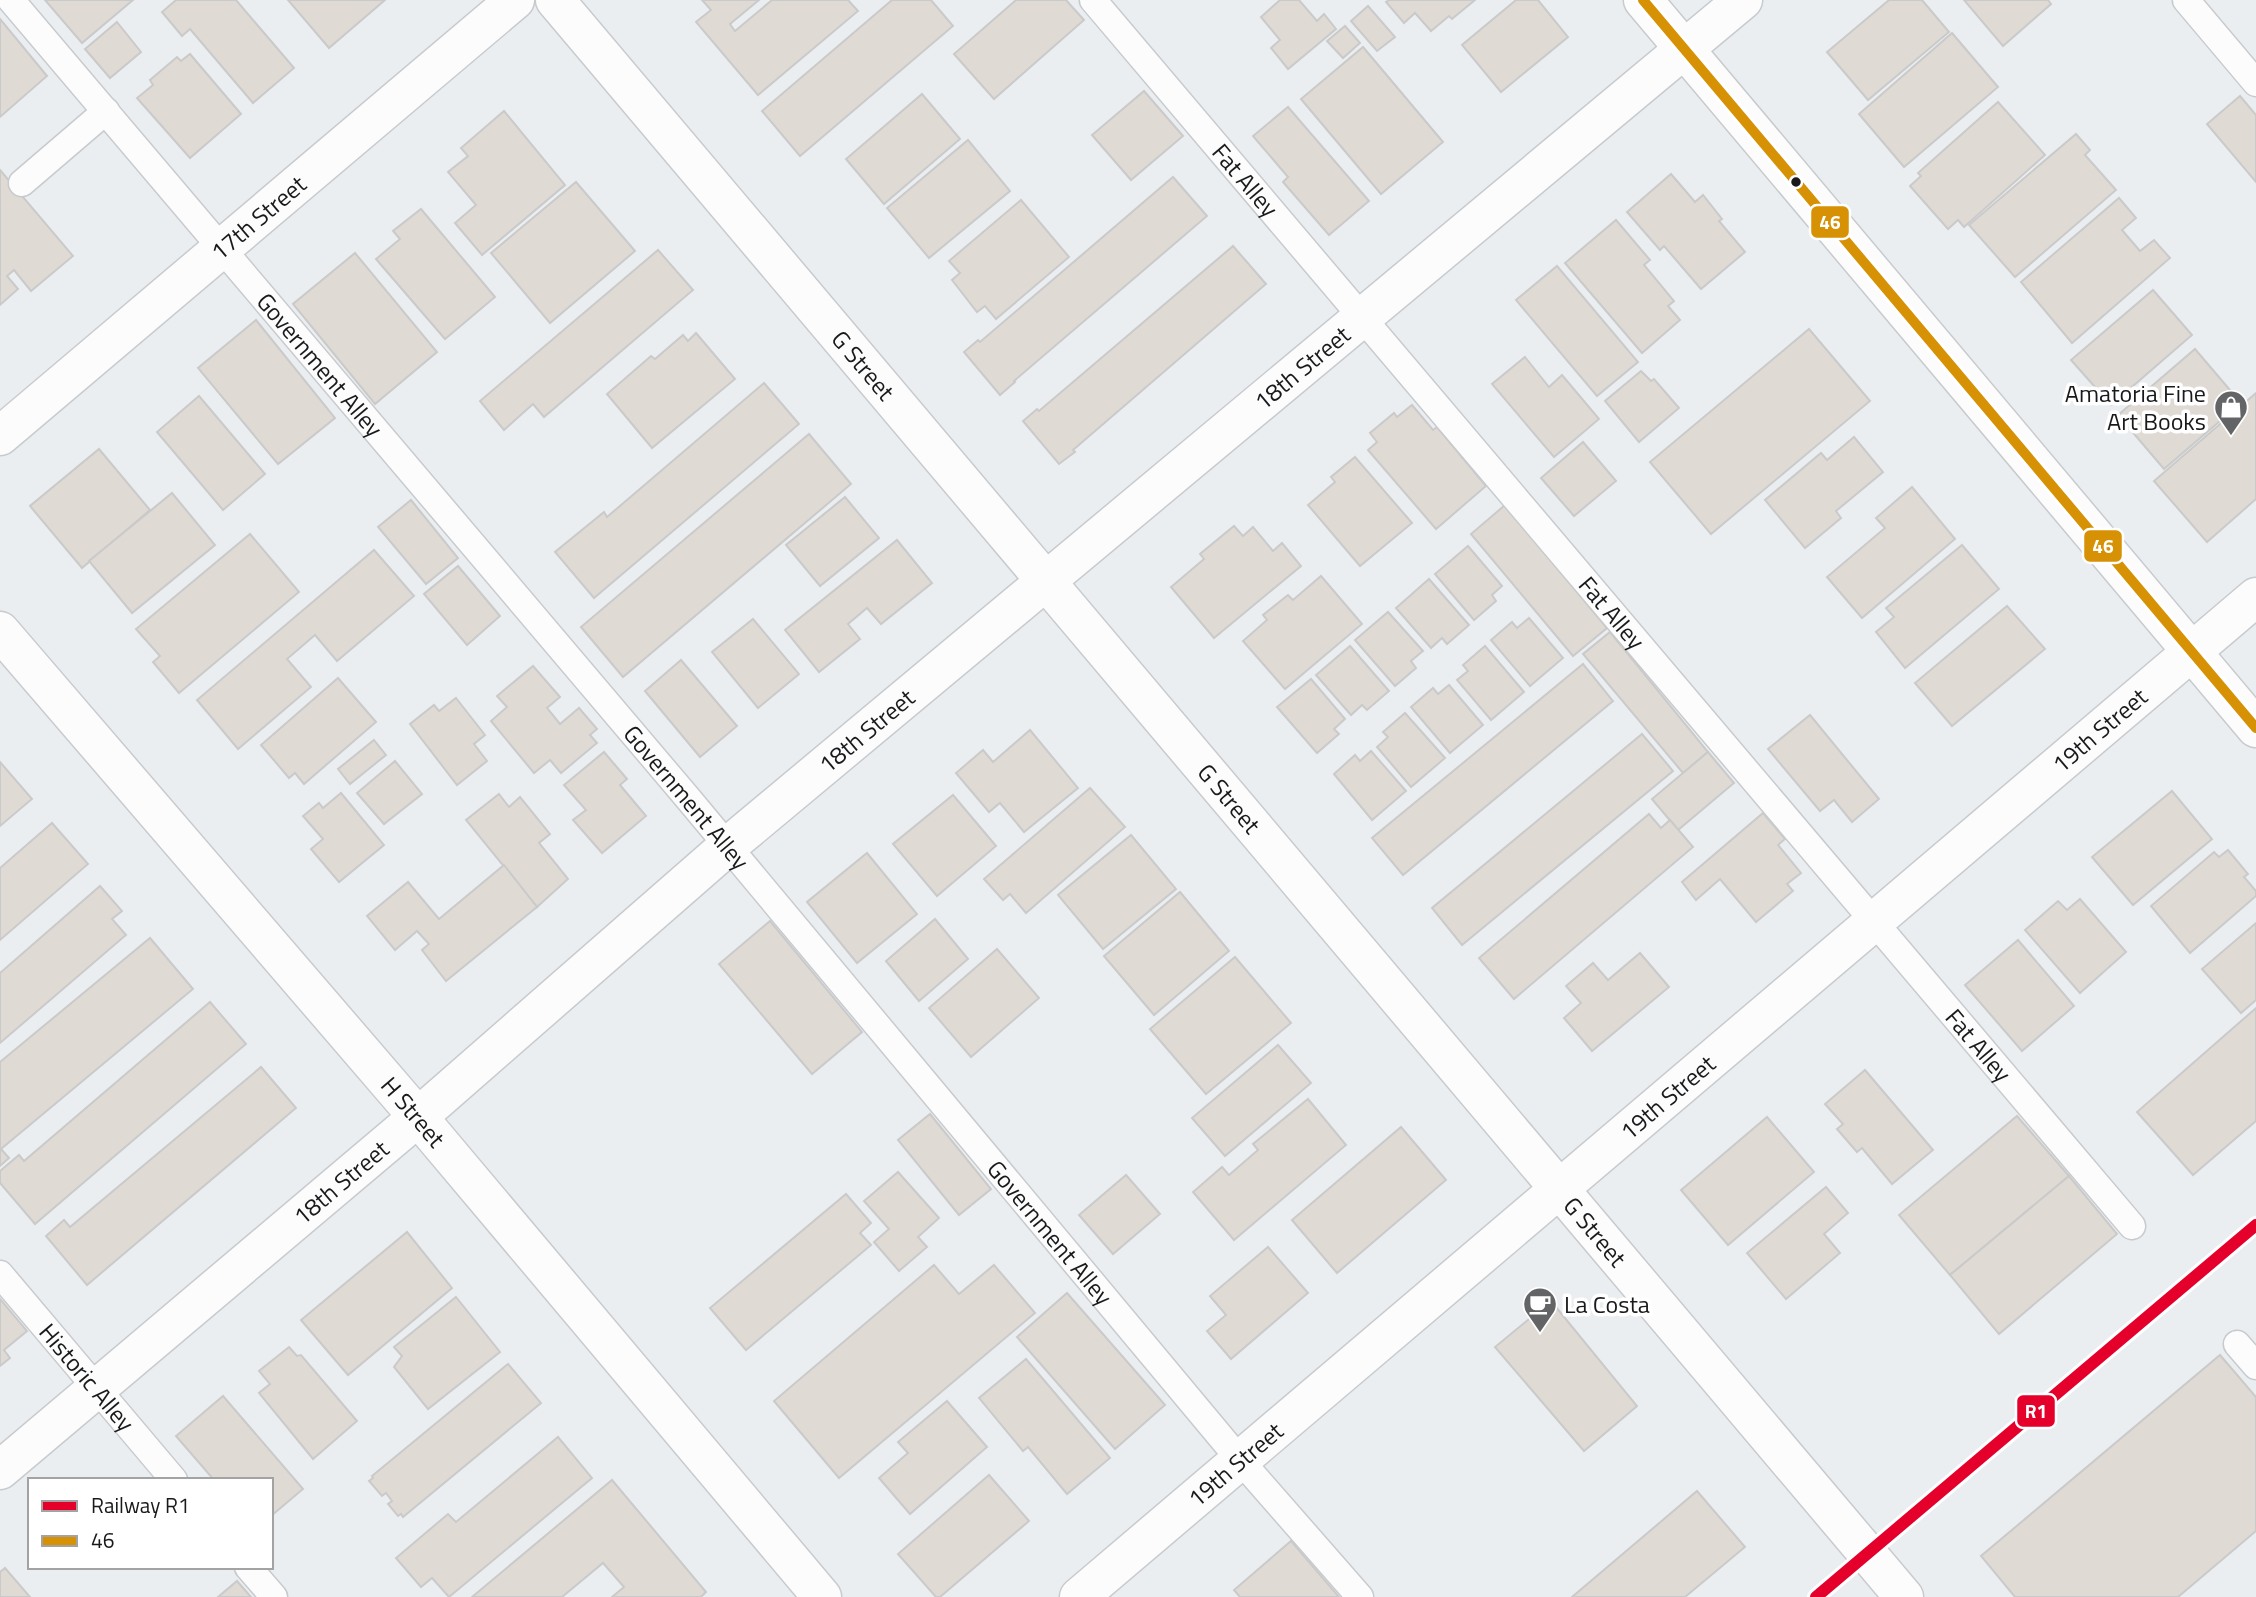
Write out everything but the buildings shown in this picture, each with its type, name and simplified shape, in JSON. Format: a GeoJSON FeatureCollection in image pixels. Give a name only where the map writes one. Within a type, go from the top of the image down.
{"type":"FeatureCollection","features":[{"type":"Feature","properties":{"kind":"street","name":"17th Street"},"geometry":{"type":"LineString","coordinates":[[0,436],[514,0]]}},
{"type":"Feature","properties":{"kind":"street","name":"G Street"},"geometry":{"type":"LineString","coordinates":[[555,0],[1904,1597]]}},
{"type":"Feature","properties":{"kind":"street"},"geometry":{"type":"LineString","coordinates":[[1643,0],[2256,729]]}},
{"type":"Feature","properties":{"kind":"street","name":"18th Street"},"geometry":{"type":"LineString","coordinates":[[0,1470],[418,1117],[728,846],[1743,0]]}},
{"type":"Feature","properties":{"kind":"street","name":"19th Street"},"geometry":{"type":"LineString","coordinates":[[1079,1597],[2256,597]]}},
{"type":"Feature","properties":{"kind":"street","name":"H Street"},"geometry":{"type":"LineString","coordinates":[[0,631],[418,1117],[822,1597]]}},
{"type":"Feature","properties":{"kind":"lane","name":"Government Alley"},"geometry":{"type":"LineString","coordinates":[[11,0],[728,846],[1240,1460],[1360,1597]]}},
{"type":"Feature","properties":{"kind":"lane","name":"Fat Alley"},"geometry":{"type":"LineString","coordinates":[[1093,0],[2132,1226]]}},
{"type":"Feature","properties":{"kind":"lane"},"geometry":{"type":"LineString","coordinates":[[2186,0],[2256,83]]}},
{"type":"Feature","properties":{"kind":"lane"},"geometry":{"type":"LineString","coordinates":[[22,183],[106,111]]}},
{"type":"Feature","properties":{"kind":"lane","name":"Historic Alley"},"geometry":{"type":"LineString","coordinates":[[0,1274],[172,1478]]}},
{"type":"Feature","properties":{"kind":"lane"},"geometry":{"type":"LineString","coordinates":[[2237,1344],[2256,1366]]}},
{"type":"Feature","properties":{"kind":"lane"},"geometry":{"type":"LineString","coordinates":[[250,1569],[274,1597]]}},
{"type":"Feature","properties":{"kind":"rail line","name":"R1"},"geometry":{"type":"LineString","coordinates":[[1816,1597],[2256,1225]]}},
{"type":"Feature","properties":{"kind":"transit line","name":"46"},"geometry":{"type":"LineString","coordinates":[[1643,0],[2256,728]]}},
{"type":"Feature","properties":{"kind":"place","name":"Amatoria Fine Art Books"},"geometry":{"type":"Point","coordinates":[2231,437]}},
{"type":"Feature","properties":{"kind":"place","name":"La Costa"},"geometry":{"type":"Point","coordinates":[1540,1334]}}]}
